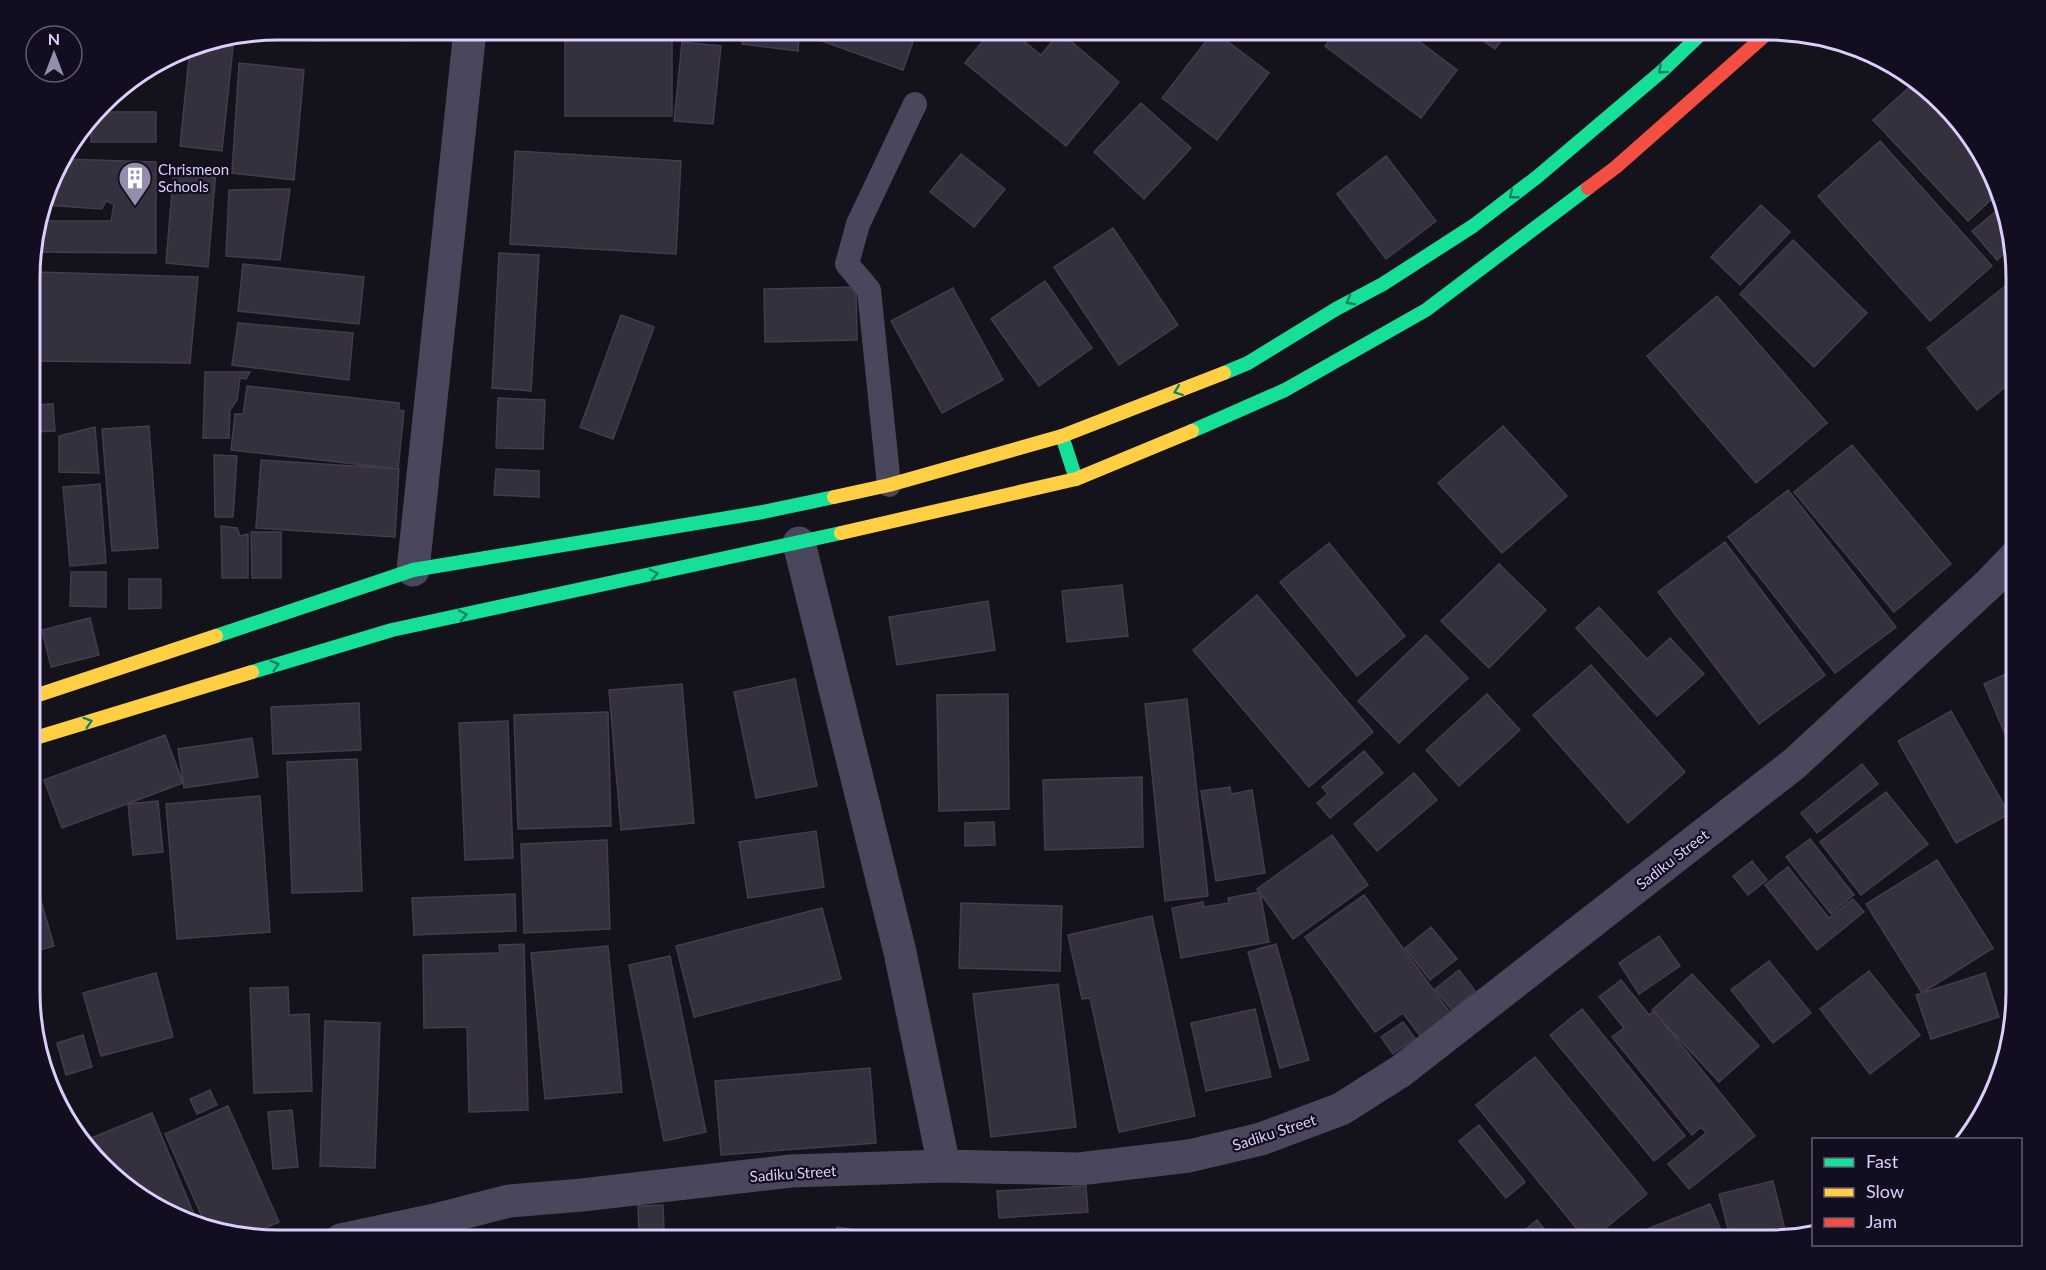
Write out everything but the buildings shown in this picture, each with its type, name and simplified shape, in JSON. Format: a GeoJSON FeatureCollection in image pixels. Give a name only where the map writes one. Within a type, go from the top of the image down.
{"type":"FeatureCollection","features":[{"type":"Feature","properties":{"kind":"main road"},"geometry":{"type":"LineString","coordinates":[[40,694],[413,570],[763,512],[889,485],[1062,436],[1248,363],[1336,309],[1393,278],[1473,226],[1537,177],[1661,72],[1695,40]]}},
{"type":"Feature","properties":{"kind":"main road"},"geometry":{"type":"LineString","coordinates":[[40,737],[392,630],[799,543],[1076,479],[1285,390],[1426,310],[1616,167],[1760,40]]}},
{"type":"Feature","properties":{"kind":"main road"},"geometry":{"type":"LineString","coordinates":[[1062,436],[1076,479]]}},
{"type":"Feature","properties":{"kind":"street"},"geometry":{"type":"LineString","coordinates":[[413,570],[469,40]]}},
{"type":"Feature","properties":{"kind":"street"},"geometry":{"type":"LineString","coordinates":[[799,543],[900,952],[944,1166]]}},
{"type":"Feature","properties":{"kind":"street","name":"Sadiku Street"},"geometry":{"type":"LineString","coordinates":[[388,1230],[509,1201],[791,1171],[944,1166],[1079,1168],[1189,1156],[1261,1139],[1341,1109],[1401,1071],[1794,764],[2006,567]]}},
{"type":"Feature","properties":{"kind":"lane"},"geometry":{"type":"LineString","coordinates":[[889,485],[869,290],[847,264],[858,224],[915,104]]}},
{"type":"Feature","properties":{"kind":"traffic: fast"},"geometry":{"type":"LineString","coordinates":[[1224,373],[1248,363],[1336,309],[1383,284],[1473,226],[1537,177],[1661,72],[1695,40]]}},
{"type":"Feature","properties":{"kind":"traffic: fast"},"geometry":{"type":"LineString","coordinates":[[1192,431],[1285,390],[1426,310],[1588,188]]}},
{"type":"Feature","properties":{"kind":"traffic: fast"},"geometry":{"type":"LineString","coordinates":[[1062,436],[1076,479]]}},
{"type":"Feature","properties":{"kind":"traffic: fast"},"geometry":{"type":"LineString","coordinates":[[216,636],[413,570],[763,512],[834,497]]}},
{"type":"Feature","properties":{"kind":"traffic: fast"},"geometry":{"type":"LineString","coordinates":[[252,672],[392,630],[841,533]]}},
{"type":"Feature","properties":{"kind":"traffic: slow"},"geometry":{"type":"LineString","coordinates":[[834,497],[889,485],[1062,436],[1224,373]]}},
{"type":"Feature","properties":{"kind":"traffic: slow"},"geometry":{"type":"LineString","coordinates":[[841,533],[1076,479],[1192,431]]}},
{"type":"Feature","properties":{"kind":"traffic: slow"},"geometry":{"type":"LineString","coordinates":[[40,694],[216,636]]}},
{"type":"Feature","properties":{"kind":"traffic: slow"},"geometry":{"type":"LineString","coordinates":[[40,737],[252,672]]}},
{"type":"Feature","properties":{"kind":"traffic: jam"},"geometry":{"type":"LineString","coordinates":[[1588,188],[1616,167],[1760,40]]}},
{"type":"Feature","properties":{"kind":"place","name":"Chrismeon Schools"},"geometry":{"type":"Point","coordinates":[135,207]}}]}
